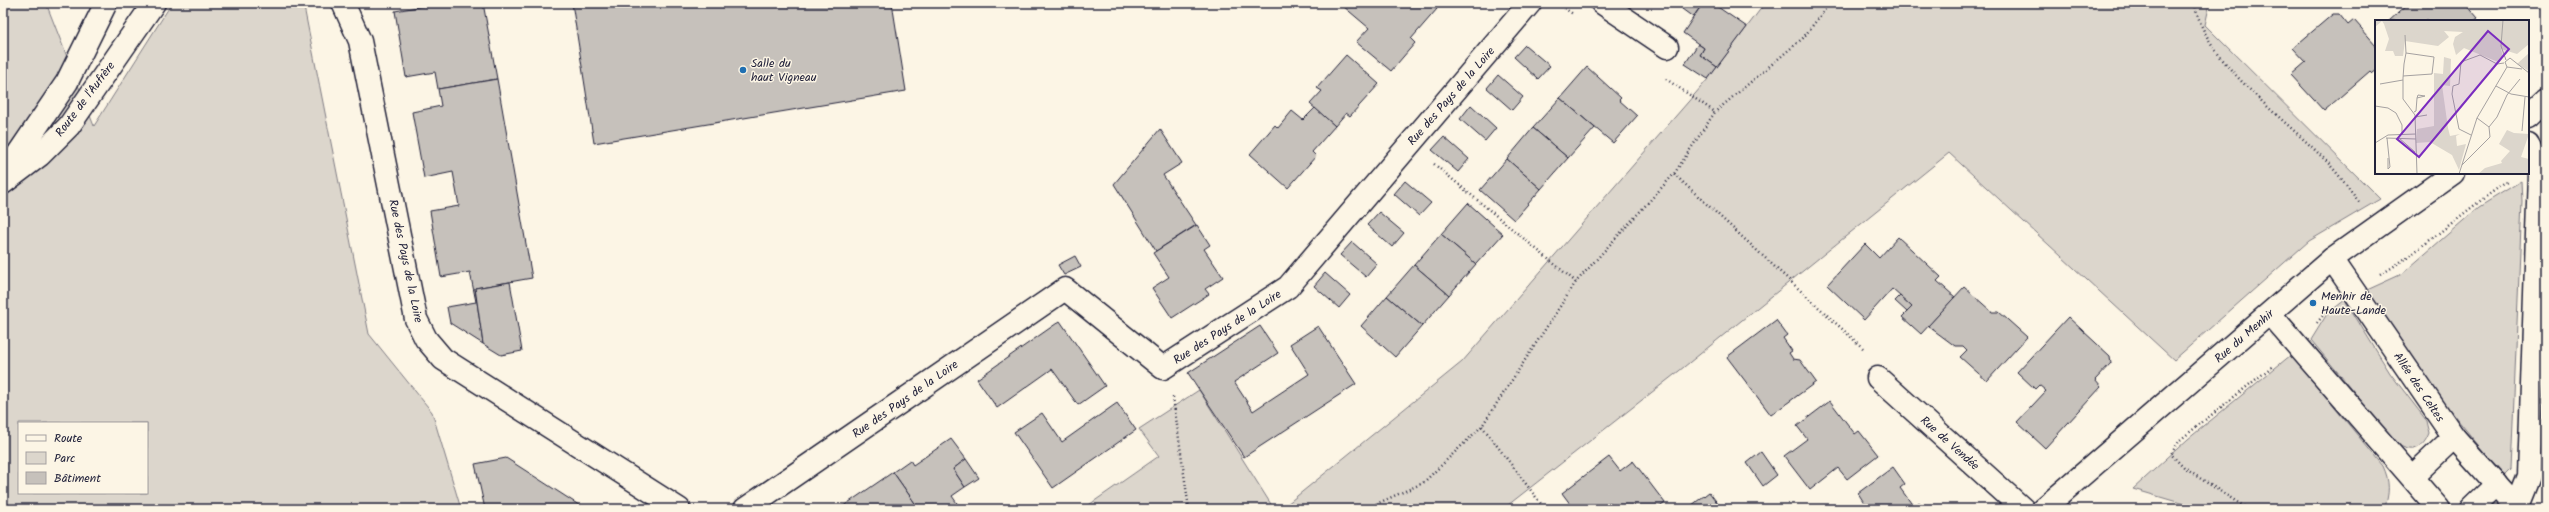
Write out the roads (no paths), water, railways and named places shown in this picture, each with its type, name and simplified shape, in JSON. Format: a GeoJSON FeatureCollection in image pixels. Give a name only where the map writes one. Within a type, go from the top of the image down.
{"type":"FeatureCollection","features":[{"type":"Feature","properties":{"kind":"street","name":"Route de l'Aufrère"},"geometry":{"type":"LineString","coordinates":[[3,176],[67,82],[106,3]]}},
{"type":"Feature","properties":{"kind":"street","name":"Route de l'Aufrère"},"geometry":{"type":"LineString","coordinates":[[3,183],[40,155],[68,126],[154,3]]}},
{"type":"Feature","properties":{"kind":"street","name":"Rue des Pays de la Loire"},"geometry":{"type":"LineString","coordinates":[[343,3],[360,41],[416,319],[426,339],[443,359],[679,509]]}},
{"type":"Feature","properties":{"kind":"street","name":"Rue des Pays de la Loire"},"geometry":{"type":"LineString","coordinates":[[745,509],[1065,289],[1164,368],[1288,287],[1530,3]]}},
{"type":"Feature","properties":{"kind":"street"},"geometry":{"type":"LineString","coordinates":[[1602,3],[1667,47]]}},
{"type":"Feature","properties":{"kind":"street"},"geometry":{"type":"LineString","coordinates":[[2529,116],[2546,100]]}},
{"type":"Feature","properties":{"kind":"street","name":"Allée des Celtes"},"geometry":{"type":"LineString","coordinates":[[2332,259],[2454,437],[2518,508],[2529,476],[2538,181],[2538,173],[2529,147]]}},
{"type":"Feature","properties":{"kind":"street","name":"Rue du Menhir"},"geometry":{"type":"LineString","coordinates":[[2043,509],[2332,259],[2377,225],[2452,174]]}},
{"type":"Feature","properties":{"kind":"street"},"geometry":{"type":"LineString","coordinates":[[2270,314],[2413,476],[2429,506]]}},
{"type":"Feature","properties":{"kind":"street","name":"Rue de Vendée"},"geometry":{"type":"LineString","coordinates":[[1878,378],[2023,509]]}},
{"type":"Feature","properties":{"kind":"street"},"geometry":{"type":"LineString","coordinates":[[2413,476],[2454,437]]}},
{"type":"Feature","properties":{"kind":"street"},"geometry":{"type":"LineString","coordinates":[[2471,509],[2496,484]]}},
{"type":"Feature","properties":{"kind":"place","name":"Salle du haut Vigneau"},"geometry":{"type":"Point","coordinates":[743,70]}},
{"type":"Feature","properties":{"kind":"place","name":"Menhir de Haute-Lande"},"geometry":{"type":"Point","coordinates":[2313,303]}}]}
